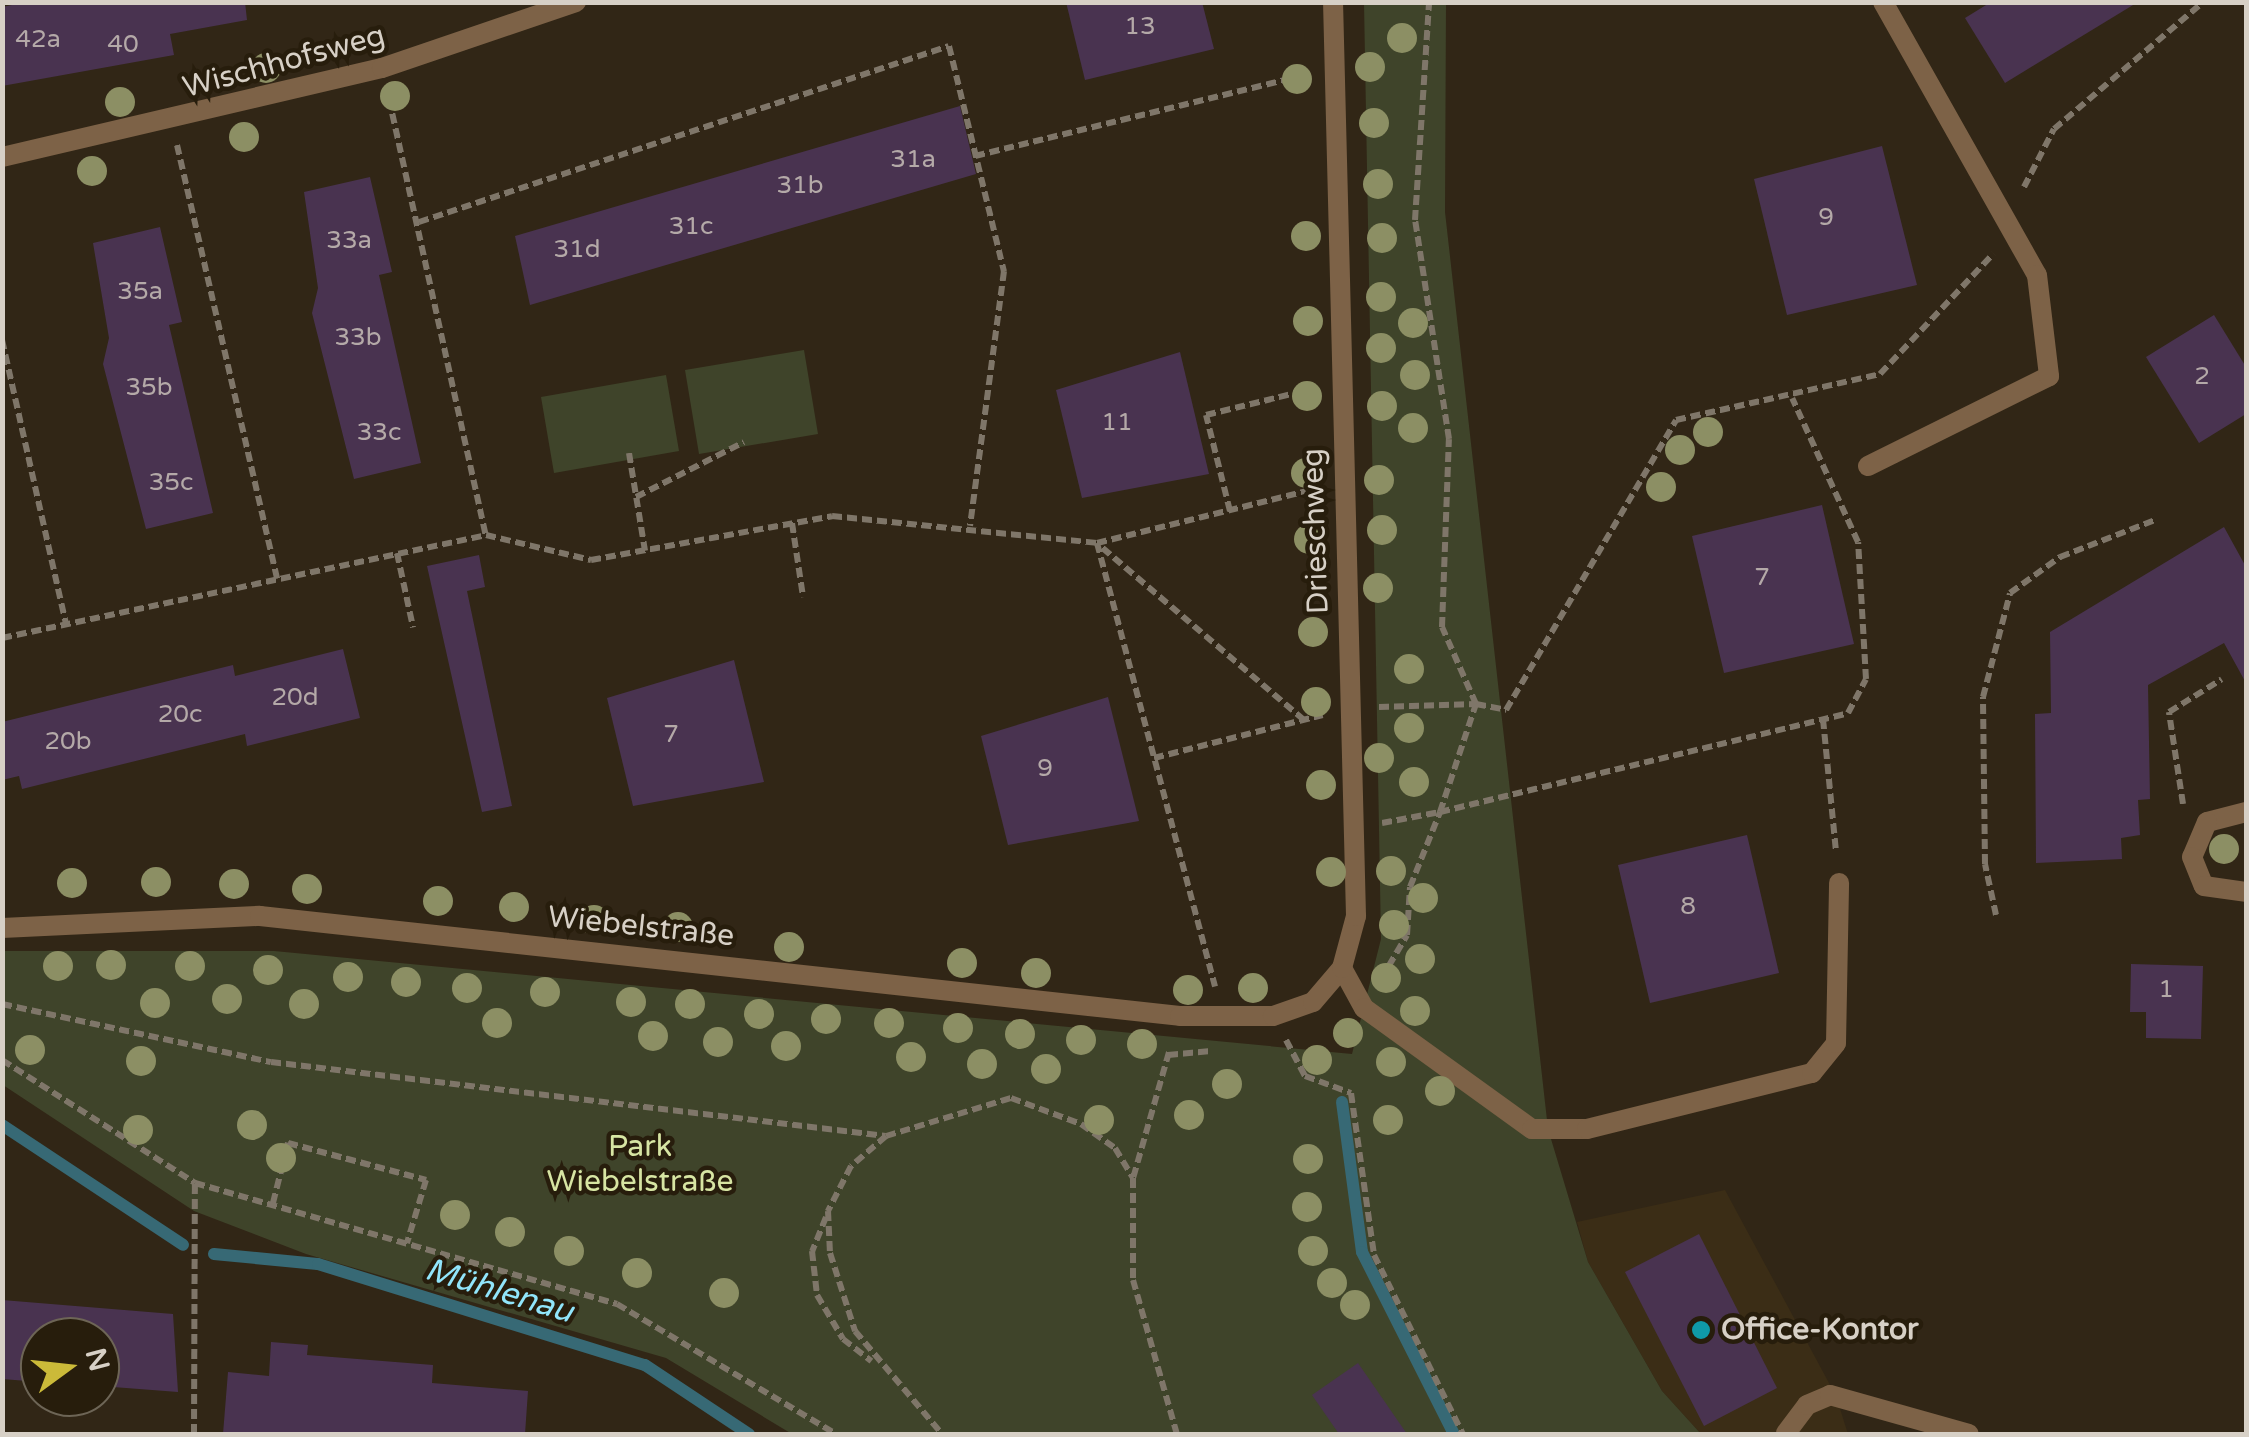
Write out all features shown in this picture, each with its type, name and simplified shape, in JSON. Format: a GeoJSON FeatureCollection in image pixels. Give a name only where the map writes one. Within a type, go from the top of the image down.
{"type":"FeatureCollection","features":[{"type":"Feature","properties":{"kind":"street","name":"Wischhofsweg"},"geometry":{"type":"LineString","coordinates":[[2,158],[172,124],[382,68],[576,2]]}},
{"type":"Feature","properties":{"kind":"street","name":"Drieschweg"},"geometry":{"type":"LineString","coordinates":[[1273,1016],[1313,1002],[1342,968],[1356,916],[1333,2]]}},
{"type":"Feature","properties":{"kind":"street"},"geometry":{"type":"LineString","coordinates":[[1868,466],[2050,376],[2046,313],[2016,230],[1883,2]]}},
{"type":"Feature","properties":{"kind":"street"},"geometry":{"type":"LineString","coordinates":[[2246,812],[2217,816],[2193,843],[2204,886],[2246,892]]}},
{"type":"Feature","properties":{"kind":"street"},"geometry":{"type":"LineString","coordinates":[[1342,968],[1364,1008],[1532,1129],[1586,1130],[1812,1072],[1836,1043],[1838,883]]}},
{"type":"Feature","properties":{"kind":"street","name":"Wiebelstraße"},"geometry":{"type":"LineString","coordinates":[[2,928],[260,916],[1180,1016],[1273,1016]]}},
{"type":"Feature","properties":{"kind":"street"},"geometry":{"type":"LineString","coordinates":[[1786,1433],[1807,1405],[1830,1395],[1969,1434]]}},
{"type":"Feature","properties":{"kind":"path"},"geometry":{"type":"LineString","coordinates":[[1364,1008],[1407,935],[1410,887],[1476,704],[1442,627],[1449,440],[1415,220],[1429,2]]}},
{"type":"Feature","properties":{"kind":"path"},"geometry":{"type":"LineString","coordinates":[[1154,758],[1351,708],[1476,704],[1506,710],[1676,420],[1792,398],[1880,374],[2016,230],[2028,168],[2054,129],[2203,2]]}},
{"type":"Feature","properties":{"kind":"path"},"geometry":{"type":"LineString","coordinates":[[418,222],[948,46],[1004,271],[970,526]]}},
{"type":"Feature","properties":{"kind":"path"},"geometry":{"type":"LineString","coordinates":[[382,68],[486,534]]}},
{"type":"Feature","properties":{"kind":"path"},"geometry":{"type":"LineString","coordinates":[[975,156],[1334,68]]}},
{"type":"Feature","properties":{"kind":"path"},"geometry":{"type":"LineString","coordinates":[[172,124],[276,579]]}},
{"type":"Feature","properties":{"kind":"path"},"geometry":{"type":"LineString","coordinates":[[2,340],[66,623]]}},
{"type":"Feature","properties":{"kind":"path"},"geometry":{"type":"LineString","coordinates":[[1230,511],[1206,415],[1342,382]]}},
{"type":"Feature","properties":{"kind":"path"},"geometry":{"type":"LineString","coordinates":[[1352,829],[1440,812],[1848,712],[1866,679],[1858,542],[1792,398]]}},
{"type":"Feature","properties":{"kind":"path"},"geometry":{"type":"LineString","coordinates":[[636,497],[744,442]]}},
{"type":"Feature","properties":{"kind":"path"},"geometry":{"type":"LineString","coordinates":[[629,453],[646,551]]}},
{"type":"Feature","properties":{"kind":"path"},"geometry":{"type":"LineString","coordinates":[[2,638],[486,534],[591,560],[832,516],[970,526],[1097,543],[1345,481]]}},
{"type":"Feature","properties":{"kind":"path"},"geometry":{"type":"LineString","coordinates":[[1996,915],[1985,864],[1984,696],[2010,593],[2060,556],[2154,520]]}},
{"type":"Feature","properties":{"kind":"path"},"geometry":{"type":"LineString","coordinates":[[792,523],[803,598]]}},
{"type":"Feature","properties":{"kind":"path"},"geometry":{"type":"LineString","coordinates":[[1097,543],[1304,720]]}},
{"type":"Feature","properties":{"kind":"path"},"geometry":{"type":"LineString","coordinates":[[1097,543],[1222,1016]]}},
{"type":"Feature","properties":{"kind":"path"},"geometry":{"type":"LineString","coordinates":[[397,553],[413,627]]}},
{"type":"Feature","properties":{"kind":"path"},"geometry":{"type":"LineString","coordinates":[[2193,843],[2169,712],[2222,679]]}},
{"type":"Feature","properties":{"kind":"path"},"geometry":{"type":"LineString","coordinates":[[1823,719],[1838,883]]}},
{"type":"Feature","properties":{"kind":"path"},"geometry":{"type":"LineString","coordinates":[[2,1004],[271,1062],[886,1136]]}},
{"type":"Feature","properties":{"kind":"path"},"geometry":{"type":"LineString","coordinates":[[1177,1434],[1133,1280],[1133,1178],[1180,1016]]}},
{"type":"Feature","properties":{"kind":"path"},"geometry":{"type":"LineString","coordinates":[[1273,1016],[1305,1076],[1351,1092],[1374,1254],[1463,1434]]}},
{"type":"Feature","properties":{"kind":"path"},"geometry":{"type":"LineString","coordinates":[[1271,1046],[1304,1039]]}},
{"type":"Feature","properties":{"kind":"path"},"geometry":{"type":"LineString","coordinates":[[1168,1055],[1220,1050]]}},
{"type":"Feature","properties":{"kind":"path"},"geometry":{"type":"LineString","coordinates":[[2,1060],[195,1183],[617,1304],[836,1434]]}},
{"type":"Feature","properties":{"kind":"path"},"geometry":{"type":"LineString","coordinates":[[942,1434],[878,1368],[843,1339],[818,1295],[812,1252],[851,1166],[886,1136],[1010,1098],[1081,1124],[1115,1148],[1133,1178]]}},
{"type":"Feature","properties":{"kind":"path"},"geometry":{"type":"LineString","coordinates":[[274,1204],[288,1143],[426,1180],[406,1243]]}},
{"type":"Feature","properties":{"kind":"path"},"geometry":{"type":"LineString","coordinates":[[194,1434],[195,1183]]}},
{"type":"Feature","properties":{"kind":"path"},"geometry":{"type":"LineString","coordinates":[[828,1212],[838,1289],[878,1368]]}},
{"type":"Feature","properties":{"kind":"shaded area"},"geometry":{"type":"Polygon","coordinates":[[[1725,1190],[1836,1396],[1848,1434],[1701,1434],[1662,1391],[1588,1262],[1577,1222],[1725,1190]]]}},
{"type":"Feature","properties":{"kind":"green space","name":"Park Wiebelstraße"},"geometry":{"type":"Polygon","coordinates":[[[1364,3],[1446,3],[1445,212],[1548,1129],[1588,1262],[1662,1391],[1701,1434],[792,1434],[666,1358],[306,1254],[194,1211],[3,1085],[3,951],[274,951],[1352,1054],[1381,939],[1364,3]]]}},
{"type":"Feature","properties":{"kind":"green space"},"geometry":{"type":"Polygon","coordinates":[[[804,350],[818,434],[699,454],[685,370],[804,350]]]}},
{"type":"Feature","properties":{"kind":"green space"},"geometry":{"type":"Polygon","coordinates":[[[666,375],[679,451],[554,473],[541,397],[666,375]]]}},
{"type":"Feature","properties":{"kind":"building"},"geometry":{"type":"Polygon","coordinates":[[[27,2],[245,2],[247,20],[170,34],[174,55],[2,86],[2,7],[27,2]]]}},
{"type":"Feature","properties":{"kind":"building"},"geometry":{"type":"Polygon","coordinates":[[[1066,2],[1202,2],[1214,49],[1085,80],[1066,2]]]}},
{"type":"Feature","properties":{"kind":"building"},"geometry":{"type":"Polygon","coordinates":[[[1991,2],[2138,2],[2005,83],[1965,18],[1991,2]]]}},
{"type":"Feature","properties":{"kind":"building"},"geometry":{"type":"Polygon","coordinates":[[[960,106],[976,174],[530,305],[515,236],[960,106]]]}},
{"type":"Feature","properties":{"kind":"building"},"geometry":{"type":"Polygon","coordinates":[[[1882,146],[1917,285],[1787,315],[1754,179],[1882,146]]]}},
{"type":"Feature","properties":{"kind":"building"},"geometry":{"type":"Polygon","coordinates":[[[370,177],[392,272],[379,275],[421,463],[354,479],[312,313],[318,288],[304,192],[370,177]]]}},
{"type":"Feature","properties":{"kind":"building"},"geometry":{"type":"Polygon","coordinates":[[[160,227],[182,322],[169,325],[213,513],[146,529],[103,364],[109,338],[93,243],[160,227]]]}},
{"type":"Feature","properties":{"kind":"building"},"geometry":{"type":"Polygon","coordinates":[[[2214,315],[2246,367],[2246,414],[2199,443],[2146,357],[2214,315]]]}},
{"type":"Feature","properties":{"kind":"building"},"geometry":{"type":"Polygon","coordinates":[[[1180,352],[1209,474],[1082,498],[1056,390],[1180,352]]]}},
{"type":"Feature","properties":{"kind":"building"},"geometry":{"type":"Polygon","coordinates":[[[1822,505],[1854,644],[1724,673],[1692,536],[1822,505]]]}},
{"type":"Feature","properties":{"kind":"building"},"geometry":{"type":"Polygon","coordinates":[[[2224,527],[2246,567],[2246,683],[2224,643],[2148,685],[2150,799],[2138,800],[2140,835],[2121,838],[2122,859],[2036,863],[2035,714],[2051,713],[2050,632],[2224,527]]]}},
{"type":"Feature","properties":{"kind":"building"},"geometry":{"type":"Polygon","coordinates":[[[479,555],[485,587],[467,591],[512,806],[482,812],[427,566],[479,555]]]}},
{"type":"Feature","properties":{"kind":"building"},"geometry":{"type":"Polygon","coordinates":[[[343,649],[360,718],[247,746],[245,734],[22,789],[19,776],[2,780],[2,722],[233,665],[235,676],[343,649]]]}},
{"type":"Feature","properties":{"kind":"building"},"geometry":{"type":"Polygon","coordinates":[[[734,660],[764,782],[633,806],[607,698],[734,660]]]}},
{"type":"Feature","properties":{"kind":"building"},"geometry":{"type":"Polygon","coordinates":[[[1108,697],[1139,821],[1008,845],[981,736],[1108,697]]]}},
{"type":"Feature","properties":{"kind":"building"},"geometry":{"type":"Polygon","coordinates":[[[1747,835],[1779,973],[1650,1003],[1618,865],[1747,835]]]}},
{"type":"Feature","properties":{"kind":"building"},"geometry":{"type":"Polygon","coordinates":[[[2131,964],[2203,966],[2201,1039],[2146,1038],[2146,1012],[2130,1012],[2131,964]]]}},
{"type":"Feature","properties":{"kind":"building","name":"Office-Kontor"},"geometry":{"type":"Polygon","coordinates":[[[1699,1234],[1777,1388],[1704,1426],[1625,1272],[1699,1234]]]}},
{"type":"Feature","properties":{"kind":"building"},"geometry":{"type":"Polygon","coordinates":[[[2,1300],[173,1314],[178,1392],[120,1388],[120,1317],[20,1317],[20,1380],[2,1379],[2,1300]]]}},
{"type":"Feature","properties":{"kind":"building"},"geometry":{"type":"Polygon","coordinates":[[[271,1342],[308,1345],[307,1355],[433,1365],[432,1383],[528,1391],[525,1434],[223,1434],[228,1372],[269,1376],[271,1342]]]}},
{"type":"Feature","properties":{"kind":"building"},"geometry":{"type":"Polygon","coordinates":[[[1358,1363],[1407,1434],[1339,1434],[1312,1395],[1358,1363]]]}},
{"type":"Feature","properties":{"kind":"waterway"},"geometry":{"type":"LineString","coordinates":[[1342,1102],[1362,1252],[1454,1434]]}},
{"type":"Feature","properties":{"kind":"waterway","name":"Mühlenau"},"geometry":{"type":"LineString","coordinates":[[2,1125],[183,1245]]}},
{"type":"Feature","properties":{"kind":"waterway","name":"Mühlenau"},"geometry":{"type":"LineString","coordinates":[[214,1254],[318,1264],[645,1365],[749,1434]]}},
{"type":"Feature","properties":{"kind":"place","name":"Office-Kontor"},"geometry":{"type":"Point","coordinates":[1701,1330]}}]}
